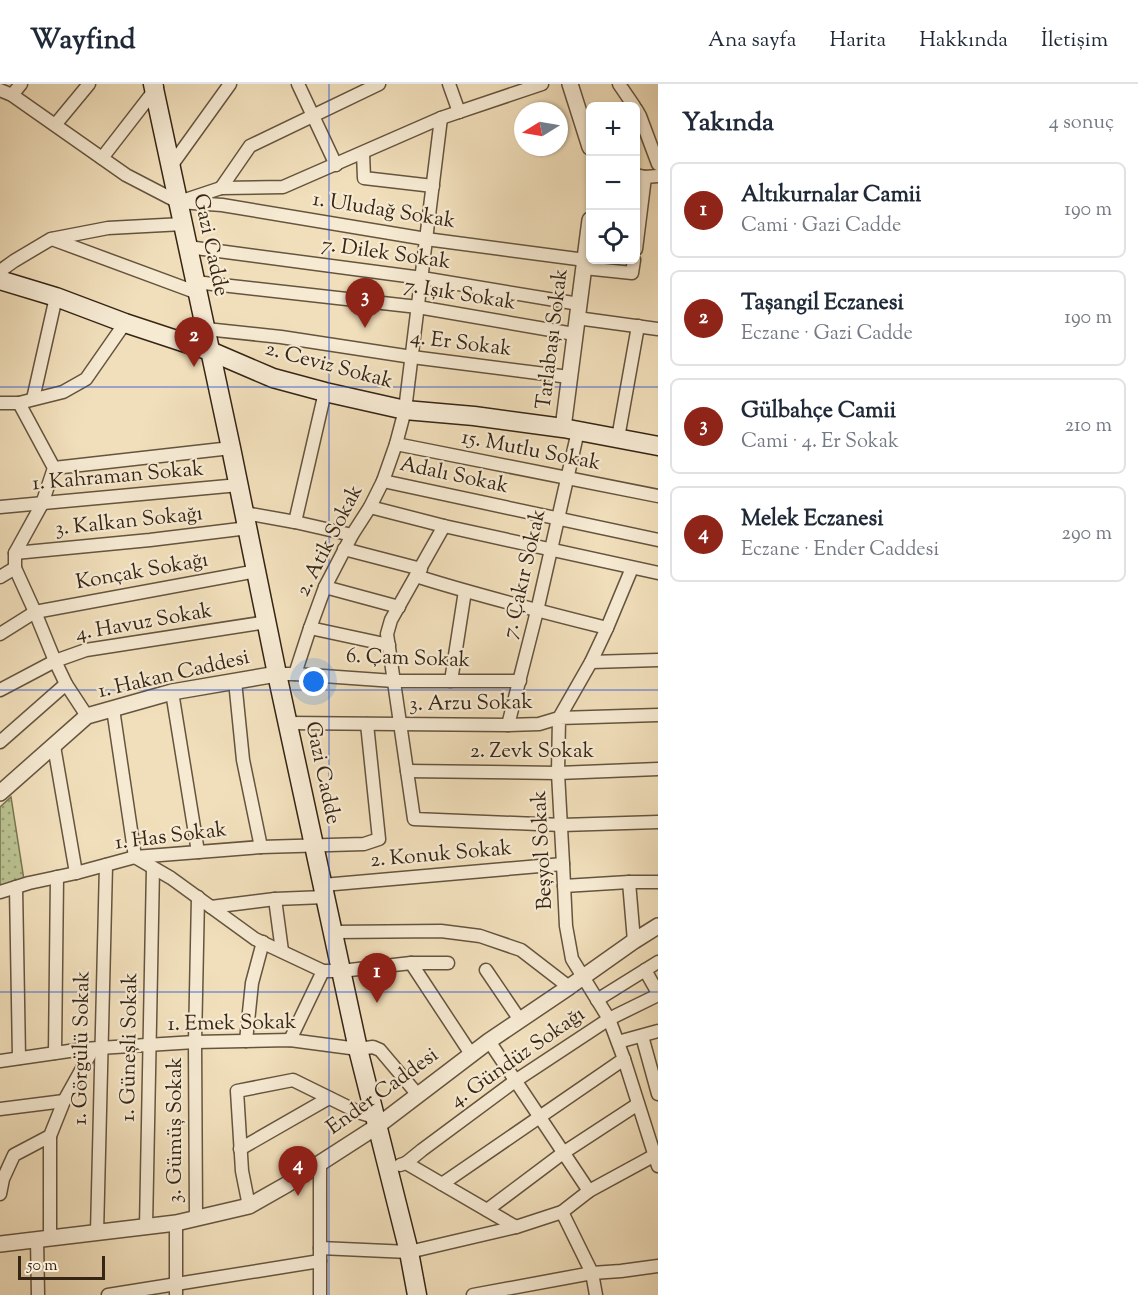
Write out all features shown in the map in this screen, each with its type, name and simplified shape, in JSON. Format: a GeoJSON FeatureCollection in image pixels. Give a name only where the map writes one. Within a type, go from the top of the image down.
{"type":"FeatureCollection","features":[{"type":"Feature","properties":{"kind":"main road","name":"Gazi Cadde"},"geometry":{"type":"LineString","coordinates":[[155,86],[267,622],[286,674],[288,723],[333,932],[332,971],[358,1049],[409,1252],[417,1295]]}},
{"type":"Feature","properties":{"kind":"main road","name":"2. Ceviz Sokak"},"geometry":{"type":"LineString","coordinates":[[0,280],[56,297],[210,351],[273,378],[325,392],[405,410],[474,416],[571,429],[658,446]]}},
{"type":"Feature","properties":{"kind":"street"},"geometry":{"type":"LineString","coordinates":[[21,84],[6,93],[126,175],[178,202],[221,188],[283,187],[441,118],[542,84]]}},
{"type":"Feature","properties":{"kind":"street"},"geometry":{"type":"LineString","coordinates":[[55,125],[88,84]]}},
{"type":"Feature","properties":{"kind":"street"},"geometry":{"type":"LineString","coordinates":[[171,166],[230,84]]}},
{"type":"Feature","properties":{"kind":"street"},"geometry":{"type":"LineString","coordinates":[[299,84],[336,165]]}},
{"type":"Feature","properties":{"kind":"street"},"geometry":{"type":"LineString","coordinates":[[221,188],[250,146],[379,84]]}},
{"type":"Feature","properties":{"kind":"street"},"geometry":{"type":"LineString","coordinates":[[449,84],[459,112]]}},
{"type":"Feature","properties":{"kind":"street"},"geometry":{"type":"LineString","coordinates":[[570,84],[586,132]]}},
{"type":"Feature","properties":{"kind":"street"},"geometry":{"type":"LineString","coordinates":[[619,84],[631,102]]}},
{"type":"Feature","properties":{"kind":"street"},"geometry":{"type":"LineString","coordinates":[[102,158],[155,86]]}},
{"type":"Feature","properties":{"kind":"street"},"geometry":{"type":"LineString","coordinates":[[640,116],[658,164]]}},
{"type":"Feature","properties":{"kind":"street","name":"2. Atik Sokak"},"geometry":{"type":"LineString","coordinates":[[286,674],[310,628],[325,586],[383,481],[396,444],[405,410],[441,118]]}},
{"type":"Feature","properties":{"kind":"street"},"geometry":{"type":"LineString","coordinates":[[363,153],[364,178],[433,186]]}},
{"type":"Feature","properties":{"kind":"street"},"geometry":{"type":"LineString","coordinates":[[640,220],[646,176]]}},
{"type":"Feature","properties":{"kind":"street","name":"1. Uludağ Sokak"},"geometry":{"type":"LineString","coordinates":[[178,202],[222,205],[632,273],[633,264]]}},
{"type":"Feature","properties":{"kind":"street"},"geometry":{"type":"LineString","coordinates":[[0,271],[51,238],[108,228],[183,224]]}},
{"type":"Feature","properties":{"kind":"street","name":"7. Işık Sokak"},"geometry":{"type":"LineString","coordinates":[[51,238],[197,287],[418,307],[574,334]]}},
{"type":"Feature","properties":{"kind":"street","name":"7. Dilek Sokak"},"geometry":{"type":"LineString","coordinates":[[188,247],[422,278],[658,329]]}},
{"type":"Feature","properties":{"kind":"street","name":"Tarlabaşı Sokak"},"geometry":{"type":"LineString","coordinates":[[571,429],[569,377],[586,251]]}},
{"type":"Feature","properties":{"kind":"street"},"geometry":{"type":"LineString","coordinates":[[33,399],[56,297]]}},
{"type":"Feature","properties":{"kind":"street"},"geometry":{"type":"LineString","coordinates":[[0,403],[19,403],[63,392],[86,379],[125,323]]}},
{"type":"Feature","properties":{"kind":"street"},"geometry":{"type":"LineString","coordinates":[[618,438],[638,326]]}},
{"type":"Feature","properties":{"kind":"street","name":"4. Er Sokak"},"geometry":{"type":"LineString","coordinates":[[206,329],[569,377]]}},
{"type":"Feature","properties":{"kind":"street"},"geometry":{"type":"LineString","coordinates":[[295,522],[325,392]]}},
{"type":"Feature","properties":{"kind":"street"},"geometry":{"type":"LineString","coordinates":[[19,403],[54,468],[42,504],[15,554],[15,568],[66,684],[87,716]]}},
{"type":"Feature","properties":{"kind":"street","name":"7. Çakır Sokak"},"geometry":{"type":"LineString","coordinates":[[508,725],[568,478],[571,429]]}},
{"type":"Feature","properties":{"kind":"street","name":"15. Mutlu Sokak"},"geometry":{"type":"LineString","coordinates":[[396,444],[658,496]]}},
{"type":"Feature","properties":{"kind":"street"},"geometry":{"type":"LineString","coordinates":[[54,468],[231,448]]}},
{"type":"Feature","properties":{"kind":"street","name":"Adalı Sokak"},"geometry":{"type":"LineString","coordinates":[[383,481],[658,540]]}},
{"type":"Feature","properties":{"kind":"street","name":"1. Kahraman Sokak"},"geometry":{"type":"LineString","coordinates":[[0,507],[239,485]]}},
{"type":"Feature","properties":{"kind":"street"},"geometry":{"type":"LineString","coordinates":[[370,507],[444,526],[658,573]]}},
{"type":"Feature","properties":{"kind":"street","name":"3. Kalkan Sokağı"},"geometry":{"type":"LineString","coordinates":[[15,554],[150,540],[246,520],[295,522],[352,535]]}},
{"type":"Feature","properties":{"kind":"street"},"geometry":{"type":"LineString","coordinates":[[444,526],[391,620],[387,634],[414,819],[562,825],[658,822]]}},
{"type":"Feature","properties":{"kind":"street"},"geometry":{"type":"LineString","coordinates":[[344,549],[465,591],[607,628]]}},
{"type":"Feature","properties":{"kind":"street"},"geometry":{"type":"LineString","coordinates":[[0,577],[15,568]]}},
{"type":"Feature","properties":{"kind":"street","name":"3. Arzu Sokak"},"geometry":{"type":"LineString","coordinates":[[288,723],[508,725],[540,724],[559,718],[591,662],[632,568]]}},
{"type":"Feature","properties":{"kind":"street","name":"Konçak Sokağı"},"geometry":{"type":"LineString","coordinates":[[35,612],[256,572]]}},
{"type":"Feature","properties":{"kind":"street"},"geometry":{"type":"LineString","coordinates":[[325,586],[399,607]]}},
{"type":"Feature","properties":{"kind":"street"},"geometry":{"type":"LineString","coordinates":[[451,681],[465,591]]}},
{"type":"Feature","properties":{"kind":"street"},"geometry":{"type":"LineString","coordinates":[[0,634],[35,612]]}},
{"type":"Feature","properties":{"kind":"street","name":"4. Havuz Sokak"},"geometry":{"type":"LineString","coordinates":[[0,690],[55,661],[86,650],[267,622]]}},
{"type":"Feature","properties":{"kind":"street"},"geometry":{"type":"LineString","coordinates":[[310,628],[389,645]]}},
{"type":"Feature","properties":{"kind":"street"},"geometry":{"type":"LineString","coordinates":[[591,662],[658,660]]}},
{"type":"Feature","properties":{"kind":"street","name":"6. Çam Sokak"},"geometry":{"type":"LineString","coordinates":[[286,674],[394,681],[520,681]]}},
{"type":"Feature","properties":{"kind":"street","name":"1. Hakan Caddesi"},"geometry":{"type":"LineString","coordinates":[[0,793],[87,716],[172,692],[286,674]]}},
{"type":"Feature","properties":{"kind":"street"},"geometry":{"type":"LineString","coordinates":[[235,681],[243,760],[261,847]]}},
{"type":"Feature","properties":{"kind":"street"},"geometry":{"type":"LineString","coordinates":[[0,741],[66,684]]}},
{"type":"Feature","properties":{"kind":"street"},"geometry":{"type":"LineString","coordinates":[[172,692],[198,852]]}},
{"type":"Feature","properties":{"kind":"street"},"geometry":{"type":"LineString","coordinates":[[113,709],[135,857],[171,878],[255,939],[332,971],[411,963],[448,963]]}},
{"type":"Feature","properties":{"kind":"street"},"geometry":{"type":"LineString","coordinates":[[559,718],[657,712]]}},
{"type":"Feature","properties":{"kind":"street","name":"Beşyol Sokak"},"geometry":{"type":"LineString","coordinates":[[559,718],[558,773],[566,926],[572,959],[609,1019],[656,1161]]}},
{"type":"Feature","properties":{"kind":"street","name":"1. Has Sokak"},"geometry":{"type":"LineString","coordinates":[[0,892],[135,857],[261,847],[364,844],[379,839],[367,724]]}},
{"type":"Feature","properties":{"kind":"street"},"geometry":{"type":"LineString","coordinates":[[54,746],[76,873]]}},
{"type":"Feature","properties":{"kind":"street","name":"2. Zevk Sokak"},"geometry":{"type":"LineString","coordinates":[[406,771],[558,773],[658,769]]}},
{"type":"Feature","properties":{"kind":"street","name":"2. Konuk Sokak"},"geometry":{"type":"LineString","coordinates":[[211,907],[324,891],[563,864]]}},
{"type":"Feature","properties":{"kind":"street","name":"1. Görgülü Sokak"},"geometry":{"type":"LineString","coordinates":[[97,1233],[97,1048],[106,865]]}},
{"type":"Feature","properties":{"kind":"street","name":"1. Güneşli Sokak"},"geometry":{"type":"LineString","coordinates":[[146,1227],[153,868]]}},
{"type":"Feature","properties":{"kind":"street"},"geometry":{"type":"LineString","coordinates":[[56,1053],[57,877]]}},
{"type":"Feature","properties":{"kind":"street"},"geometry":{"type":"LineString","coordinates":[[629,882],[634,941]]}},
{"type":"Feature","properties":{"kind":"street"},"geometry":{"type":"LineString","coordinates":[[564,886],[658,882]]}},
{"type":"Feature","properties":{"kind":"street"},"geometry":{"type":"LineString","coordinates":[[16,887],[19,1058]]}},
{"type":"Feature","properties":{"kind":"street","name":"3. Gümüş Sokak"},"geometry":{"type":"LineString","coordinates":[[196,1219],[195,1042],[198,897]]}},
{"type":"Feature","properties":{"kind":"street"},"geometry":{"type":"LineString","coordinates":[[275,899],[282,951]]}},
{"type":"Feature","properties":{"kind":"street","name":"Ender Caddesi"},"geometry":{"type":"LineString","coordinates":[[0,1244],[176,1223],[249,1206],[320,1163],[375,1122],[418,1095],[489,1041],[658,926]]}},
{"type":"Feature","properties":{"kind":"street"},"geometry":{"type":"LineString","coordinates":[[333,932],[441,932],[480,936],[522,950],[569,987]]}},
{"type":"Feature","properties":{"kind":"street"},"geometry":{"type":"LineString","coordinates":[[246,1041],[252,983],[262,942]]}},
{"type":"Feature","properties":{"kind":"street"},"geometry":{"type":"LineString","coordinates":[[597,1000],[658,962]]}},
{"type":"Feature","properties":{"kind":"street"},"geometry":{"type":"LineString","coordinates":[[411,963],[471,1054]]}},
{"type":"Feature","properties":{"kind":"street"},"geometry":{"type":"LineString","coordinates":[[486,969],[520,1020]]}},
{"type":"Feature","properties":{"kind":"street"},"geometry":{"type":"LineString","coordinates":[[645,970],[658,994]]}},
{"type":"Feature","properties":{"kind":"street"},"geometry":{"type":"LineString","coordinates":[[290,1040],[332,971]]}},
{"type":"Feature","properties":{"kind":"street","name":"4. Gündüz Sokağı"},"geometry":{"type":"LineString","coordinates":[[406,1163],[515,1081],[609,1019],[658,994]]}},
{"type":"Feature","properties":{"kind":"street"},"geometry":{"type":"LineString","coordinates":[[618,1042],[658,1031]]}},
{"type":"Feature","properties":{"kind":"street"},"geometry":{"type":"LineString","coordinates":[[642,1035],[658,1094]]}},
{"type":"Feature","properties":{"kind":"street","name":"1. Emek Sokak"},"geometry":{"type":"LineString","coordinates":[[0,1061],[97,1048],[195,1042],[290,1040],[358,1049],[373,1047],[380,1050],[418,1095]]}},
{"type":"Feature","properties":{"kind":"street"},"geometry":{"type":"LineString","coordinates":[[489,1041],[589,1191]]}},
{"type":"Feature","properties":{"kind":"street"},"geometry":{"type":"LineString","coordinates":[[38,1295],[50,1136],[64,1101],[97,1048]]}},
{"type":"Feature","properties":{"kind":"street"},"geometry":{"type":"LineString","coordinates":[[442,1184],[624,1059]]}},
{"type":"Feature","properties":{"kind":"street"},"geometry":{"type":"LineString","coordinates":[[249,1206],[242,1170],[237,1091],[293,1080],[375,1122]]}},
{"type":"Feature","properties":{"kind":"street"},"geometry":{"type":"LineString","coordinates":[[240,1149],[329,1098]]}},
{"type":"Feature","properties":{"kind":"street"},"geometry":{"type":"LineString","coordinates":[[0,1109],[64,1101]]}},
{"type":"Feature","properties":{"kind":"street"},"geometry":{"type":"LineString","coordinates":[[487,1210],[563,1153],[638,1104]]}},
{"type":"Feature","properties":{"kind":"street"},"geometry":{"type":"LineString","coordinates":[[0,1156],[14,1155],[50,1136]]}},
{"type":"Feature","properties":{"kind":"street"},"geometry":{"type":"LineString","coordinates":[[0,1194],[3,1179],[14,1155]]}},
{"type":"Feature","properties":{"kind":"street"},"geometry":{"type":"LineString","coordinates":[[108,1295],[176,1289],[320,1255],[409,1252],[516,1227],[562,1212],[589,1191],[656,1161]]}},
{"type":"Feature","properties":{"kind":"street"},"geometry":{"type":"LineString","coordinates":[[320,1163],[320,1295]]}},
{"type":"Feature","properties":{"kind":"street"},"geometry":{"type":"LineString","coordinates":[[387,1168],[406,1163],[516,1227]]}},
{"type":"Feature","properties":{"kind":"street"},"geometry":{"type":"LineString","coordinates":[[562,1212],[592,1273],[596,1295]]}},
{"type":"Feature","properties":{"kind":"street"},"geometry":{"type":"LineString","coordinates":[[176,1223],[176,1289]]}},
{"type":"Feature","properties":{"kind":"street"},"geometry":{"type":"LineString","coordinates":[[472,1295],[592,1273],[658,1266]]}},
{"type":"Feature","properties":{"kind":"green space"},"geometry":{"type":"Polygon","coordinates":[[[11,797],[24,880],[0,888],[0,807],[11,797]]]}},
{"type":"Feature","properties":{"kind":"place","name":"Gülbahçe Camii"},"geometry":{"type":"Point","coordinates":[365,328]}},
{"type":"Feature","properties":{"kind":"place","name":"Taşangil Eczanesi"},"geometry":{"type":"Point","coordinates":[194,367]}},
{"type":"Feature","properties":{"kind":"place","name":"Altıkurnalar Camii"},"geometry":{"type":"Point","coordinates":[377,1003]}},
{"type":"Feature","properties":{"kind":"place","name":"Melek Eczanesi"},"geometry":{"type":"Point","coordinates":[298,1196]}}]}
